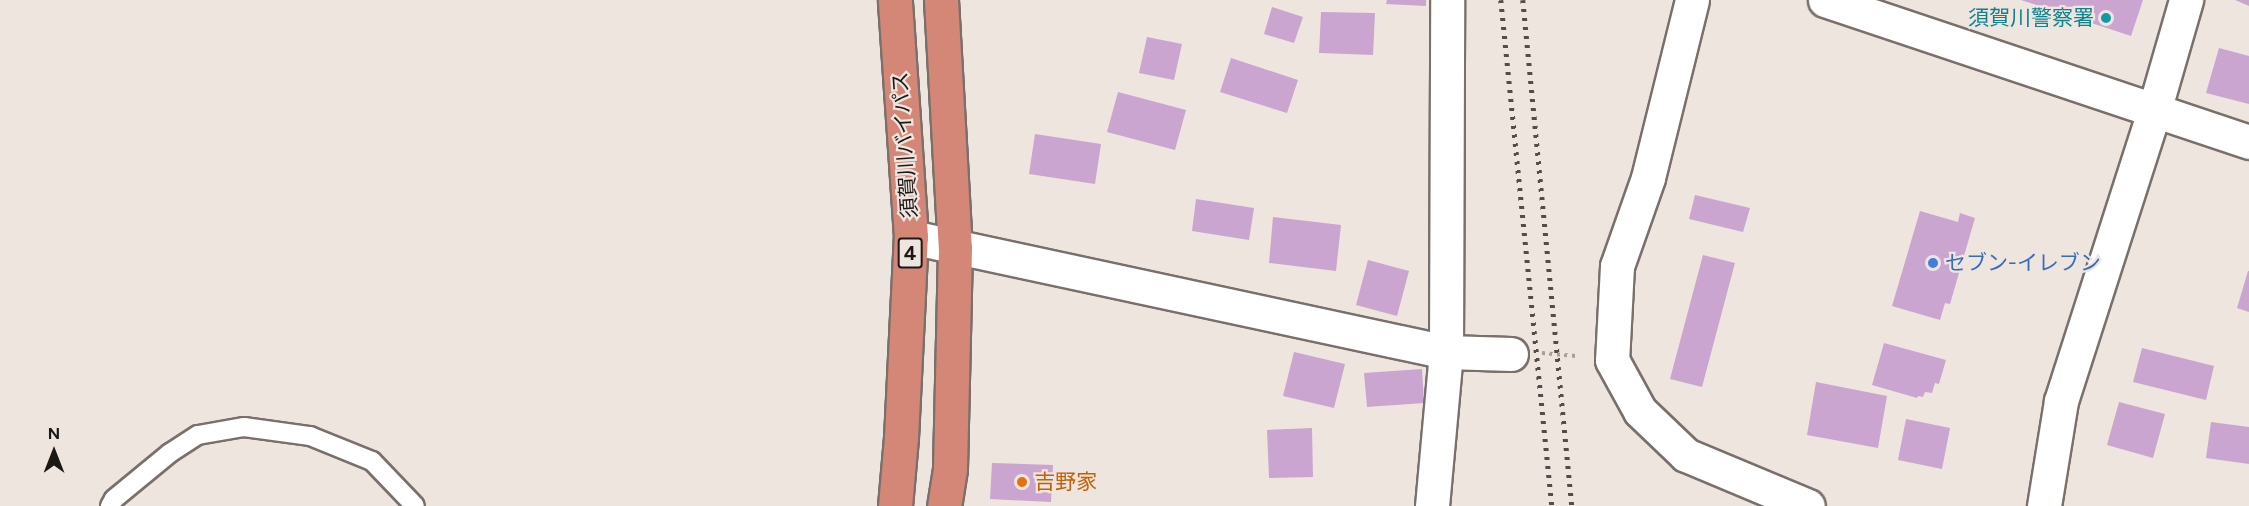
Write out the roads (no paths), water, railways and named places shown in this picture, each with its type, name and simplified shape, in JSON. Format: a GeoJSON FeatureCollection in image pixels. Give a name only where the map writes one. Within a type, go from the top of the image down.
{"type":"FeatureCollection","features":[{"type":"Feature","properties":{"kind":"highway","name":"須賀川バイパス"},"geometry":{"type":"LineString","coordinates":[[895,0],[911,237],[901,438],[895,506]]}},
{"type":"Feature","properties":{"kind":"highway","name":"須賀川バイパス"},"geometry":{"type":"LineString","coordinates":[[941,0],[954,248],[950,469],[944,506]]}},
{"type":"Feature","properties":{"kind":"street"},"geometry":{"type":"LineString","coordinates":[[1432,506],[1446,352],[1447,0]]}},
{"type":"Feature","properties":{"kind":"street"},"geometry":{"type":"LineString","coordinates":[[1692,0],[1648,178],[1617,266],[1611,360],[1641,411],[1686,454],[1808,506]]}},
{"type":"Feature","properties":{"kind":"street"},"geometry":{"type":"LineString","coordinates":[[1825,0],[2249,142]]}},
{"type":"Feature","properties":{"kind":"street"},"geometry":{"type":"LineString","coordinates":[[2044,506],[2061,401],[2154,111],[2186,0]]}},
{"type":"Feature","properties":{"kind":"street"},"geometry":{"type":"LineString","coordinates":[[911,237],[1446,352],[1511,354]]}},
{"type":"Feature","properties":{"kind":"lane"},"geometry":{"type":"LineString","coordinates":[[110,506],[114,499],[162,459],[198,435],[244,427],[310,436],[372,461],[415,506]]}},
{"type":"Feature","properties":{"kind":"railway"},"geometry":{"type":"LineString","coordinates":[[1501,0],[1552,506]]}},
{"type":"Feature","properties":{"kind":"railway"},"geometry":{"type":"LineString","coordinates":[[1523,0],[1572,506]]}},
{"type":"Feature","properties":{"kind":"place","name":"須賀川警察署"},"geometry":{"type":"Point","coordinates":[2106,18]}},
{"type":"Feature","properties":{"kind":"place","name":"セブン-イレブン"},"geometry":{"type":"Point","coordinates":[1933,263]}},
{"type":"Feature","properties":{"kind":"place","name":"吉野家"},"geometry":{"type":"Point","coordinates":[1022,482]}}]}
